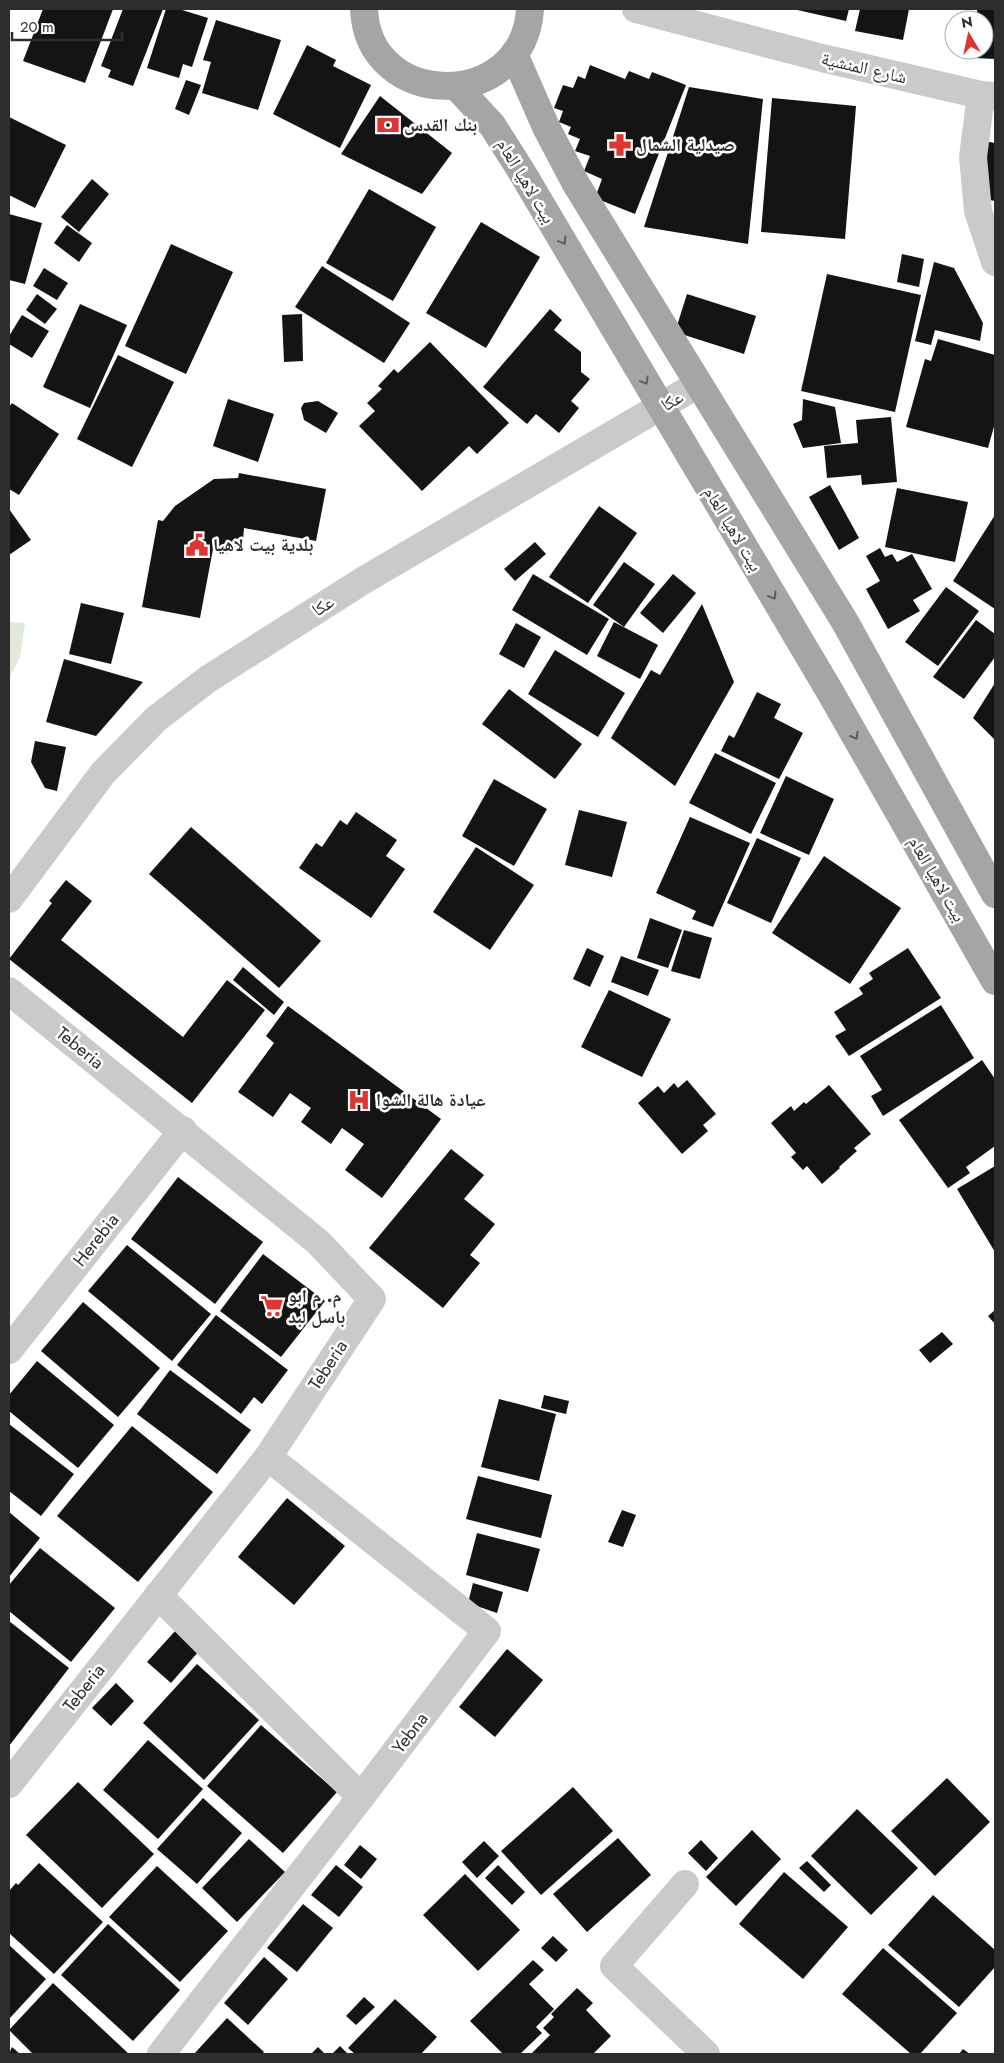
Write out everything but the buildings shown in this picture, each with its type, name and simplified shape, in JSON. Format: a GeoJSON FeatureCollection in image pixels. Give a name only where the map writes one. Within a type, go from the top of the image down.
{"type":"FeatureCollection","features":[{"type":"Feature","properties":{"kind":"main road"},"geometry":{"type":"LineString","coordinates":[[364,9],[371,38],[377,49],[395,69],[405,76],[424,84],[443,87],[456,86],[482,79],[505,64],[514,54],[526,29],[530,9]]}},
{"type":"Feature","properties":{"kind":"main road"},"geometry":{"type":"LineString","coordinates":[[514,54],[546,127],[576,184],[697,385],[845,622],[995,894]]}},
{"type":"Feature","properties":{"kind":"main road","name":"بيت لاهيا العام"},"geometry":{"type":"LineString","coordinates":[[456,86],[492,125],[829,690],[995,981]]}},
{"type":"Feature","properties":{"kind":"street","name":"شارع المنشية"},"geometry":{"type":"LineString","coordinates":[[636,9],[822,58],[988,96]]}},
{"type":"Feature","properties":{"kind":"street"},"geometry":{"type":"LineString","coordinates":[[988,96],[973,156],[978,211],[995,262]]}},
{"type":"Feature","properties":{"kind":"street","name":"عكا"},"geometry":{"type":"LineString","coordinates":[[9,899],[103,773],[156,719],[208,679],[364,580],[661,408],[697,385]]}},
{"type":"Feature","properties":{"kind":"street","name":"Teberia"},"geometry":{"type":"LineString","coordinates":[[9,990],[318,1242],[372,1299],[268,1457],[9,1784]]}},
{"type":"Feature","properties":{"kind":"street","name":"Herebia"},"geometry":{"type":"LineString","coordinates":[[9,1350],[183,1130]]}},
{"type":"Feature","properties":{"kind":"street","name":"Yebna"},"geometry":{"type":"LineString","coordinates":[[161,2054],[361,1797],[487,1631],[268,1457]]}},
{"type":"Feature","properties":{"kind":"street"},"geometry":{"type":"LineString","coordinates":[[158,1595],[361,1797]]}},
{"type":"Feature","properties":{"kind":"street"},"geometry":{"type":"LineString","coordinates":[[685,1884],[614,1966],[706,2054]]}},
{"type":"Feature","properties":{"kind":"green space"},"geometry":{"type":"Polygon","coordinates":[[[9,622],[25,623],[20,657],[9,679],[9,622]]]}},
{"type":"Feature","properties":{"kind":"place","name":"بنك القدس"},"geometry":{"type":"Point","coordinates":[388,125]}},
{"type":"Feature","properties":{"kind":"place","name":"صيدلية الشمال"},"geometry":{"type":"Point","coordinates":[620,145]}},
{"type":"Feature","properties":{"kind":"place","name":"بلدية بيت لاهيا"},"geometry":{"type":"Point","coordinates":[197,545]}},
{"type":"Feature","properties":{"kind":"place","name":"عيادة هالة الشوا"},"geometry":{"type":"Point","coordinates":[359,1100]}},
{"type":"Feature","properties":{"kind":"place","name":"م. م ابو باسل لبد"},"geometry":{"type":"Point","coordinates":[272,1306]}}]}
